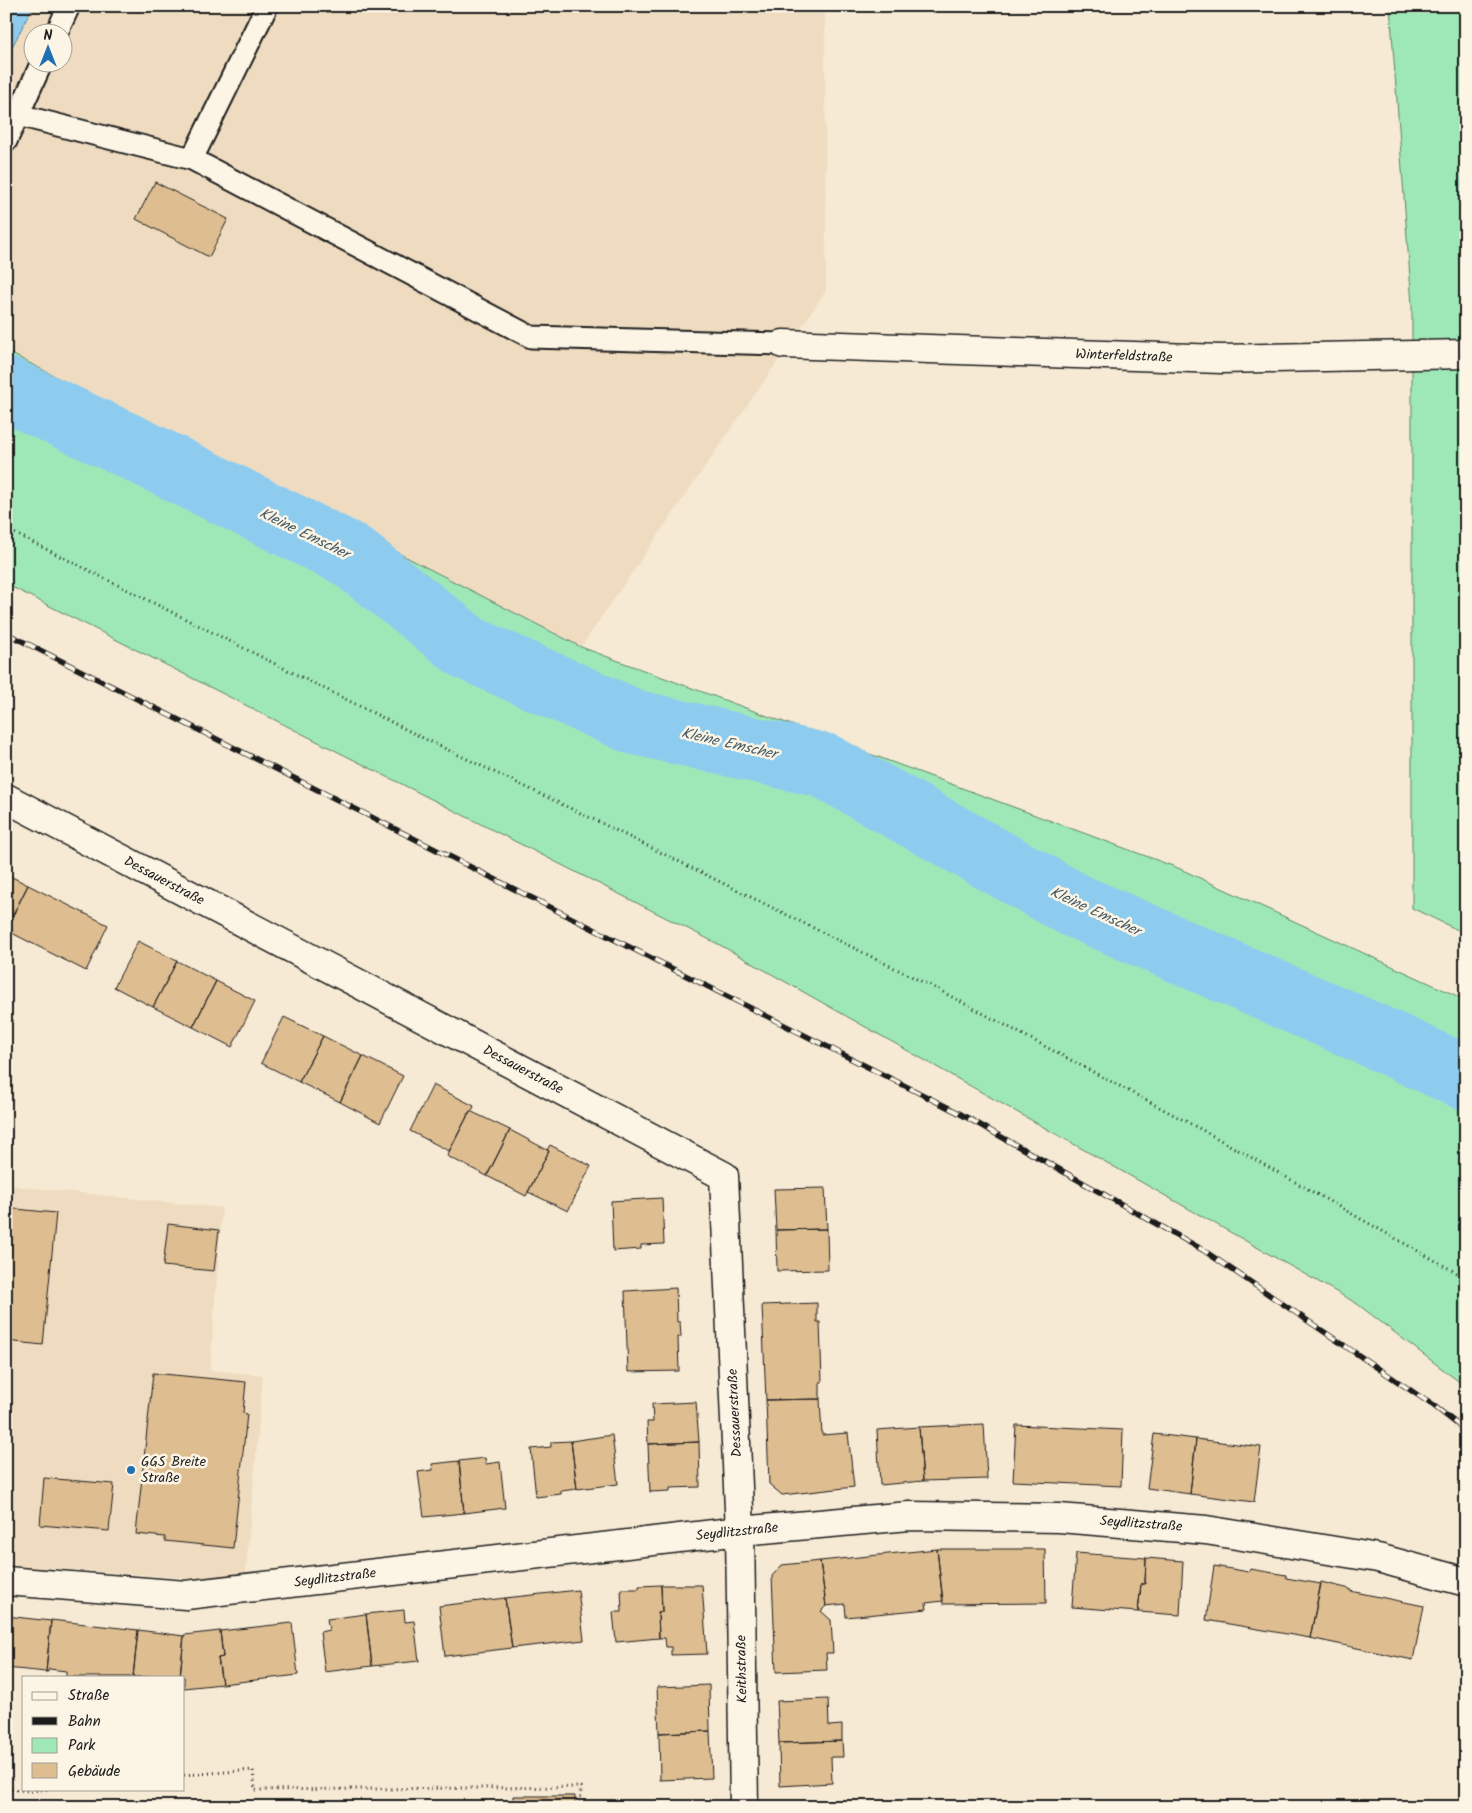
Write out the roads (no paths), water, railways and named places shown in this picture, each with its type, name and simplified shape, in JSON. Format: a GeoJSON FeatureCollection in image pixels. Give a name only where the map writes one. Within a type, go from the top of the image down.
{"type":"FeatureCollection","features":[{"type":"Feature","properties":{"kind":"street","name":"Winterfeldstraße"},"geometry":{"type":"LineString","coordinates":[[783,344],[1222,359],[1466,354]]}},
{"type":"Feature","properties":{"kind":"street","name":"Dessauerstraße"},"geometry":{"type":"LineString","coordinates":[[6,798],[724,1176],[740,1531]]}},
{"type":"Feature","properties":{"kind":"street","name":"Seydlitzstraße"},"geometry":{"type":"LineString","coordinates":[[6,1581],[186,1595],[740,1531],[909,1516],[1059,1518],[1206,1530],[1378,1558],[1466,1582]]}},
{"type":"Feature","properties":{"kind":"street","name":"Keithstraße"},"geometry":{"type":"LineString","coordinates":[[740,1531],[744,1807]]}},
{"type":"Feature","properties":{"kind":"lane"},"geometry":{"type":"LineString","coordinates":[[62,22],[69,6]]}},
{"type":"Feature","properties":{"kind":"lane"},"geometry":{"type":"LineString","coordinates":[[192,159],[267,6]]}},
{"type":"Feature","properties":{"kind":"lane"},"geometry":{"type":"LineString","coordinates":[[6,141],[37,72]]}},
{"type":"Feature","properties":{"kind":"lane"},"geometry":{"type":"LineString","coordinates":[[18,115],[192,159],[531,337],[783,344]]}},
{"type":"Feature","properties":{"kind":"water"},"geometry":{"type":"Polygon","coordinates":[[[6,6],[33,6],[25,22],[22,22],[22,28],[6,59],[6,6]]]}},
{"type":"Feature","properties":{"kind":"waterway","name":"Kleine Emscher"},"geometry":{"type":"LineString","coordinates":[[6,389],[131,447],[350,555],[468,648],[634,722],[825,766],[1074,905],[1352,1026],[1466,1078]]}},
{"type":"Feature","properties":{"kind":"railway"},"geometry":{"type":"LineString","coordinates":[[6,633],[957,1112],[1203,1250],[1434,1406],[1466,1431]]}},
{"type":"Feature","properties":{"kind":"place","name":"GGS Breite Straße"},"geometry":{"type":"Point","coordinates":[131,1470]}}]}
